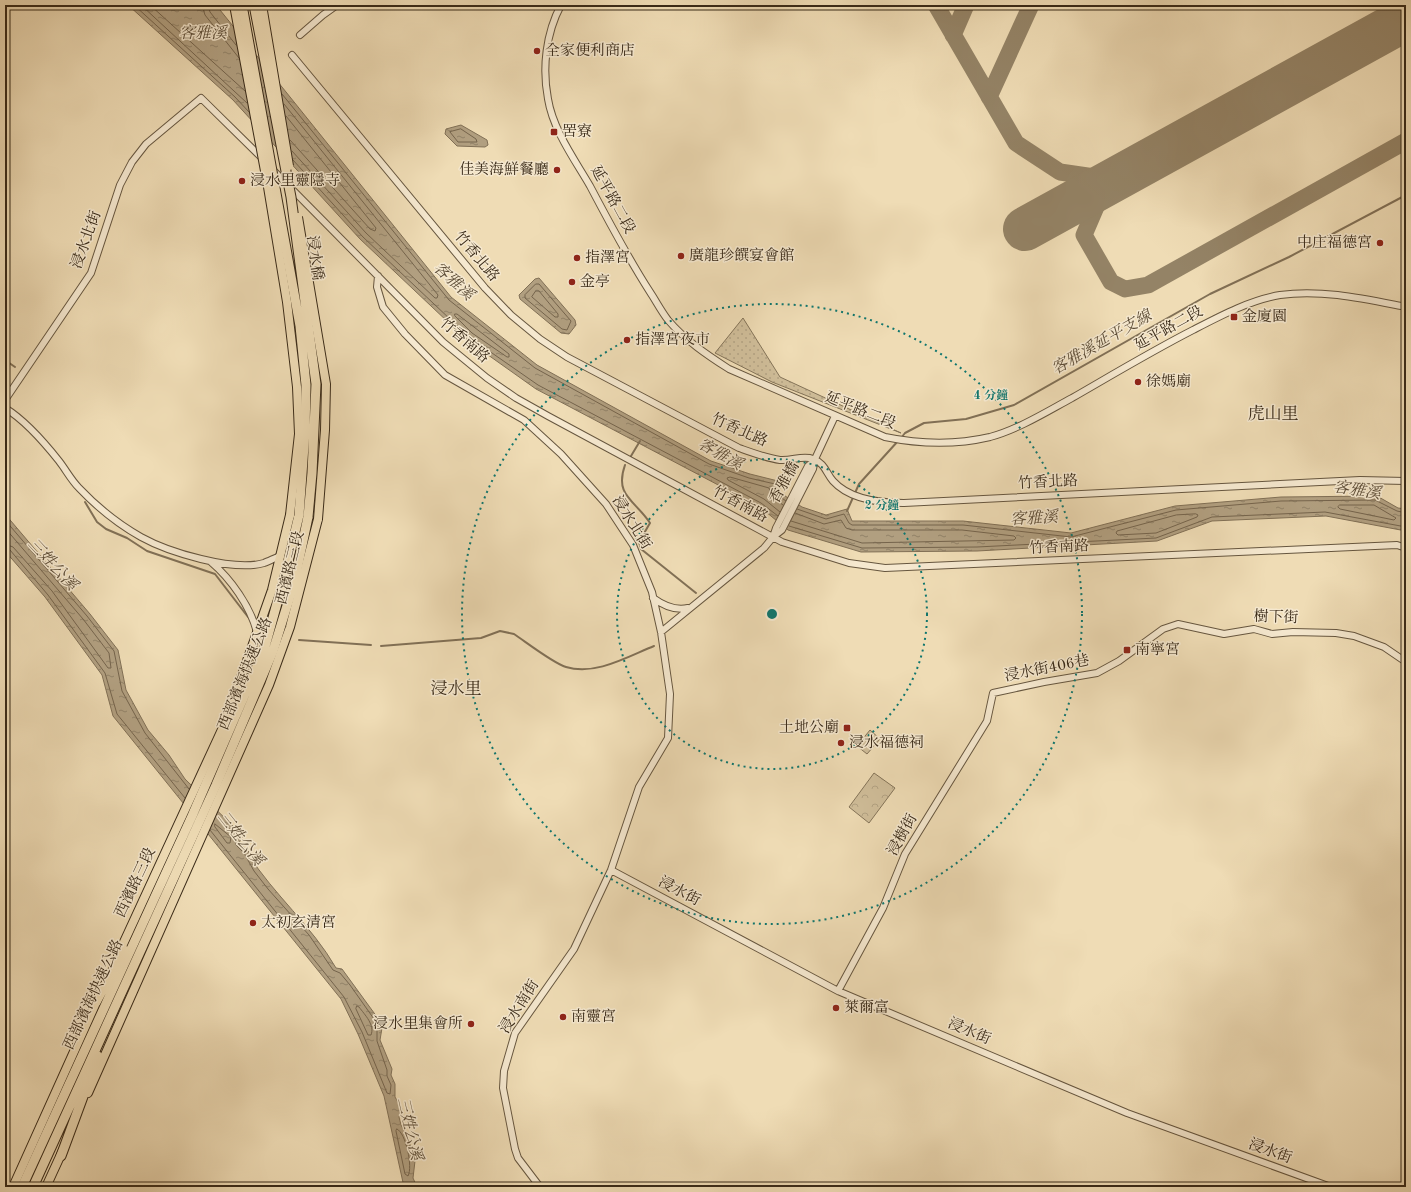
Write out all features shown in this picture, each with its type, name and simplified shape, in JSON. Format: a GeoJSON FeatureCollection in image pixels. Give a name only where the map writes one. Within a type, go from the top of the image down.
{"type":"FeatureCollection","features":[{"type":"Feature","properties":{"kind":"highway","name":"浸水橋"},"geometry":{"type":"LineString","coordinates":[[242,5],[300,326],[306,392],[305,446],[299,516]]}},
{"type":"Feature","properties":{"kind":"highway","name":"浸水橋"},"geometry":{"type":"LineString","coordinates":[[254,5],[291,197],[316,384],[312,473],[299,516]]}},
{"type":"Feature","properties":{"kind":"highway","name":"西部濱海快速公路"},"geometry":{"type":"LineString","coordinates":[[22,1187],[165,874],[189,812],[206,784],[264,650],[299,516]]}},
{"type":"Feature","properties":{"kind":"highway","name":"西部濱海快速公路"},"geometry":{"type":"LineString","coordinates":[[33,1187],[213,791],[273,651],[294,583],[299,516]]}},
{"type":"Feature","properties":{"kind":"highway"},"geometry":{"type":"LineString","coordinates":[[96,1002],[165,874]]}},
{"type":"Feature","properties":{"kind":"highway"},"geometry":{"type":"LineString","coordinates":[[61,1156],[128,977]]}},
{"type":"Feature","properties":{"kind":"main road"},"geometry":{"type":"LineString","coordinates":[[234,5],[268,187],[287,302],[297,387],[299,434],[299,516]]}},
{"type":"Feature","properties":{"kind":"main road","name":"浸水橋"},"geometry":{"type":"LineString","coordinates":[[263,8],[326,384],[325,430],[318,519]]}},
{"type":"Feature","properties":{"kind":"main road","name":"西濱路三段"},"geometry":{"type":"LineString","coordinates":[[13,1187],[96,1002],[189,812],[204,771],[225,723],[258,633],[272,590],[280,556],[299,516]]}},
{"type":"Feature","properties":{"kind":"main road","name":"西濱路三段"},"geometry":{"type":"LineString","coordinates":[[61,1156],[269,685],[290,627],[318,519]]}},
{"type":"Feature","properties":{"kind":"main road"},"geometry":{"type":"LineString","coordinates":[[46,1187],[61,1156]]}},
{"type":"Feature","properties":{"kind":"street"},"geometry":{"type":"LineString","coordinates":[[300,35],[337,5]]}},
{"type":"Feature","properties":{"kind":"street","name":"延平路二段"},"geometry":{"type":"LineString","coordinates":[[561,5],[548,43],[544,73],[548,101],[555,121],[566,144],[636,271],[664,313],[687,339],[705,354],[729,369],[885,437],[911,442],[956,442],[990,437],[1014,428],[1046,412],[1218,317],[1253,303],[1279,295],[1321,293],[1406,307]]}},
{"type":"Feature","properties":{"kind":"street","name":"竹香北路"},"geometry":{"type":"LineString","coordinates":[[292,55],[485,288],[511,315],[540,339],[595,373],[739,448],[764,457],[780,460],[807,457],[815,459],[824,465],[828,475],[834,482],[846,491],[861,498],[889,503],[904,503],[1360,480],[1406,481]]}},
{"type":"Feature","properties":{"kind":"street","name":"竹香南路"},"geometry":{"type":"LineString","coordinates":[[201,98],[443,342],[487,378],[516,398],[611,451],[782,542],[849,564],[885,568],[1397,545],[1406,548]]}},
{"type":"Feature","properties":{"kind":"street","name":"浸水北街"},"geometry":{"type":"LineString","coordinates":[[5,400],[91,273],[120,185],[132,162],[146,144],[201,98]]}},
{"type":"Feature","properties":{"kind":"street","name":"浸水北街"},"geometry":{"type":"LineString","coordinates":[[378,276],[377,286],[383,307],[405,334],[445,375],[524,420],[561,454],[606,504],[633,545],[653,598],[661,632],[670,694],[668,738],[639,787],[611,870]]}},
{"type":"Feature","properties":{"kind":"street"},"geometry":{"type":"LineString","coordinates":[[5,408],[40,438],[60,461],[78,487],[98,507],[141,537],[162,546],[210,561],[234,566],[263,563],[280,556]]}},
{"type":"Feature","properties":{"kind":"street"},"geometry":{"type":"LineString","coordinates":[[815,459],[835,416]]}},
{"type":"Feature","properties":{"kind":"street","name":"香雅橋"},"geometry":{"type":"LineString","coordinates":[[661,632],[764,548],[779,529],[815,459]]}},
{"type":"Feature","properties":{"kind":"street"},"geometry":{"type":"LineString","coordinates":[[210,561],[222,571],[253,616],[258,633]]}},
{"type":"Feature","properties":{"kind":"street"},"geometry":{"type":"LineString","coordinates":[[653,598],[663,605],[672,608],[682,610],[690,608]]}},
{"type":"Feature","properties":{"kind":"street","name":"樹下街"},"geometry":{"type":"LineString","coordinates":[[1126,657],[1163,629],[1178,624],[1224,634],[1254,629],[1272,634],[1293,632],[1336,633],[1354,636],[1384,647],[1406,662]]}},
{"type":"Feature","properties":{"kind":"street","name":"浸水街406巷"},"geometry":{"type":"LineString","coordinates":[[993,694],[1044,682],[1097,673],[1126,657]]}},
{"type":"Feature","properties":{"kind":"street","name":"浸樹街"},"geometry":{"type":"LineString","coordinates":[[838,990],[883,908],[905,854],[987,721],[993,694]]}},
{"type":"Feature","properties":{"kind":"street","name":"浸水街"},"geometry":{"type":"LineString","coordinates":[[611,870],[838,990],[1127,1113],[1331,1187]]}},
{"type":"Feature","properties":{"kind":"street","name":"浸水南街"},"geometry":{"type":"LineString","coordinates":[[540,1187],[518,1158],[515,1149],[503,1088],[504,1071],[515,1033],[574,949],[611,870]]}},
{"type":"Feature","properties":{"kind":"green space"},"geometry":{"type":"Polygon","coordinates":[[[743,318],[780,377],[901,433],[772,382],[715,353],[743,318]]]}},
{"type":"Feature","properties":{"kind":"green space"},"geometry":{"type":"Polygon","coordinates":[[[870,730],[880,739],[867,754],[857,746],[870,730]]]}},
{"type":"Feature","properties":{"kind":"green space"},"geometry":{"type":"Polygon","coordinates":[[[874,773],[895,788],[869,823],[849,807],[874,773]]]}},
{"type":"Feature","properties":{"kind":"water","name":"客雅溪"},"geometry":{"type":"Polygon","coordinates":[[[128,5],[216,5],[451,297],[537,365],[711,461],[750,474],[782,482],[779,492],[802,507],[826,515],[847,509],[852,521],[963,521],[1071,533],[1175,506],[1281,497],[1377,496],[1398,508],[1406,509],[1406,531],[1326,516],[1212,521],[1157,541],[977,551],[861,552],[788,530],[760,507],[536,389],[467,340],[360,239],[233,100],[128,5]]]}},
{"type":"Feature","properties":{"kind":"water"},"geometry":{"type":"Polygon","coordinates":[[[461,125],[487,140],[488,145],[485,147],[457,146],[445,134],[446,129],[461,125]]]}},
{"type":"Feature","properties":{"kind":"water"},"geometry":{"type":"Polygon","coordinates":[[[539,278],[575,320],[576,325],[569,334],[561,333],[520,299],[519,295],[535,279],[539,278]]]}},
{"type":"Feature","properties":{"kind":"water","name":"三姓公溪"},"geometry":{"type":"Polygon","coordinates":[[[5,514],[90,614],[118,650],[126,690],[148,730],[169,755],[185,779],[240,833],[242,837],[239,843],[249,852],[248,854],[258,869],[316,938],[336,968],[342,969],[377,1017],[382,1028],[380,1040],[392,1069],[391,1075],[395,1084],[395,1097],[402,1109],[399,1117],[401,1125],[408,1138],[415,1161],[413,1178],[417,1187],[404,1187],[384,1096],[358,1034],[341,999],[113,716],[102,675],[45,597],[5,551],[5,514]]]}},
{"type":"Feature","properties":{"kind":"waterway","name":"客雅溪延平支線"},"geometry":{"type":"LineString","coordinates":[[901,438],[905,433],[924,423],[966,419],[1014,405],[1210,294],[1289,257],[1406,195]]}},
{"type":"Feature","properties":{"kind":"waterway"},"geometry":{"type":"LineString","coordinates":[[5,360],[15,367]]}},
{"type":"Feature","properties":{"kind":"waterway"},"geometry":{"type":"LineString","coordinates":[[631,456],[640,441]]}},
{"type":"Feature","properties":{"kind":"waterway","name":"客雅溪延平支線"},"geometry":{"type":"LineString","coordinates":[[847,511],[859,484],[898,441]]}},
{"type":"Feature","properties":{"kind":"waterway"},"geometry":{"type":"LineString","coordinates":[[625,465],[622,475],[624,491],[650,523],[639,542],[641,549],[696,593]]}},
{"type":"Feature","properties":{"kind":"waterway"},"geometry":{"type":"LineString","coordinates":[[85,502],[97,522],[106,529],[127,538],[147,551],[215,574],[248,617]]}},
{"type":"Feature","properties":{"kind":"waterway"},"geometry":{"type":"LineString","coordinates":[[381,646],[481,638],[500,631],[514,634],[561,665],[577,669],[588,669],[611,664],[654,646]]}},
{"type":"Feature","properties":{"kind":"waterway"},"geometry":{"type":"LineString","coordinates":[[299,640],[371,645]]}},
{"type":"Feature","properties":{"kind":"taxiway"},"geometry":{"type":"LineString","coordinates":[[936,5],[1016,143],[1060,172],[1115,180]]}},
{"type":"Feature","properties":{"kind":"taxiway"},"geometry":{"type":"LineString","coordinates":[[953,35],[966,5]]}},
{"type":"Feature","properties":{"kind":"taxiway"},"geometry":{"type":"LineString","coordinates":[[989,97],[1031,5]]}},
{"type":"Feature","properties":{"kind":"taxiway"},"geometry":{"type":"LineString","coordinates":[[1115,180],[1102,193],[1084,235],[1111,282],[1125,289],[1148,285],[1406,141]]}},
{"type":"Feature","properties":{"kind":"runway"},"geometry":{"type":"LineString","coordinates":[[1025,229],[1406,19]]}},
{"type":"Feature","properties":{"kind":"place","name":"全家便利商店"},"geometry":{"type":"Point","coordinates":[537,51]}},
{"type":"Feature","properties":{"kind":"place","name":"罟寮"},"geometry":{"type":"Point","coordinates":[554,132]}},
{"type":"Feature","properties":{"kind":"place","name":"佳美海鮮餐廳"},"geometry":{"type":"Point","coordinates":[557,170]}},
{"type":"Feature","properties":{"kind":"place","name":"浸水里靈隱寺"},"geometry":{"type":"Point","coordinates":[242,181]}},
{"type":"Feature","properties":{"kind":"place","name":"中庄福德宮"},"geometry":{"type":"Point","coordinates":[1380,243]}},
{"type":"Feature","properties":{"kind":"place","name":"廣龍珍饌宴會館"},"geometry":{"type":"Point","coordinates":[681,256]}},
{"type":"Feature","properties":{"kind":"place","name":"指澤宮"},"geometry":{"type":"Point","coordinates":[577,258]}},
{"type":"Feature","properties":{"kind":"place","name":"金亭"},"geometry":{"type":"Point","coordinates":[572,282]}},
{"type":"Feature","properties":{"kind":"place","name":"金廈園"},"geometry":{"type":"Point","coordinates":[1234,317]}},
{"type":"Feature","properties":{"kind":"place","name":"指澤宮夜市"},"geometry":{"type":"Point","coordinates":[627,340]}},
{"type":"Feature","properties":{"kind":"place","name":"徐媽廟"},"geometry":{"type":"Point","coordinates":[1138,382]}},
{"type":"Feature","properties":{"kind":"place","name":"南寧宮"},"geometry":{"type":"Point","coordinates":[1127,650]}},
{"type":"Feature","properties":{"kind":"place","name":"土地公廟"},"geometry":{"type":"Point","coordinates":[847,728]}},
{"type":"Feature","properties":{"kind":"place","name":"浸水福德祠"},"geometry":{"type":"Point","coordinates":[841,743]}},
{"type":"Feature","properties":{"kind":"place","name":"太初玄清宮"},"geometry":{"type":"Point","coordinates":[253,923]}},
{"type":"Feature","properties":{"kind":"place","name":"萊爾富"},"geometry":{"type":"Point","coordinates":[836,1008]}},
{"type":"Feature","properties":{"kind":"place","name":"南靈宮"},"geometry":{"type":"Point","coordinates":[563,1017]}},
{"type":"Feature","properties":{"kind":"place","name":"浸水里集會所"},"geometry":{"type":"Point","coordinates":[471,1024]}},
{"type":"Feature","properties":{"kind":"district","name":"虎山里"},"geometry":{"type":"Point","coordinates":[1273,414]}},
{"type":"Feature","properties":{"kind":"district","name":"浸水里"},"geometry":{"type":"Point","coordinates":[456,689]}}]}
